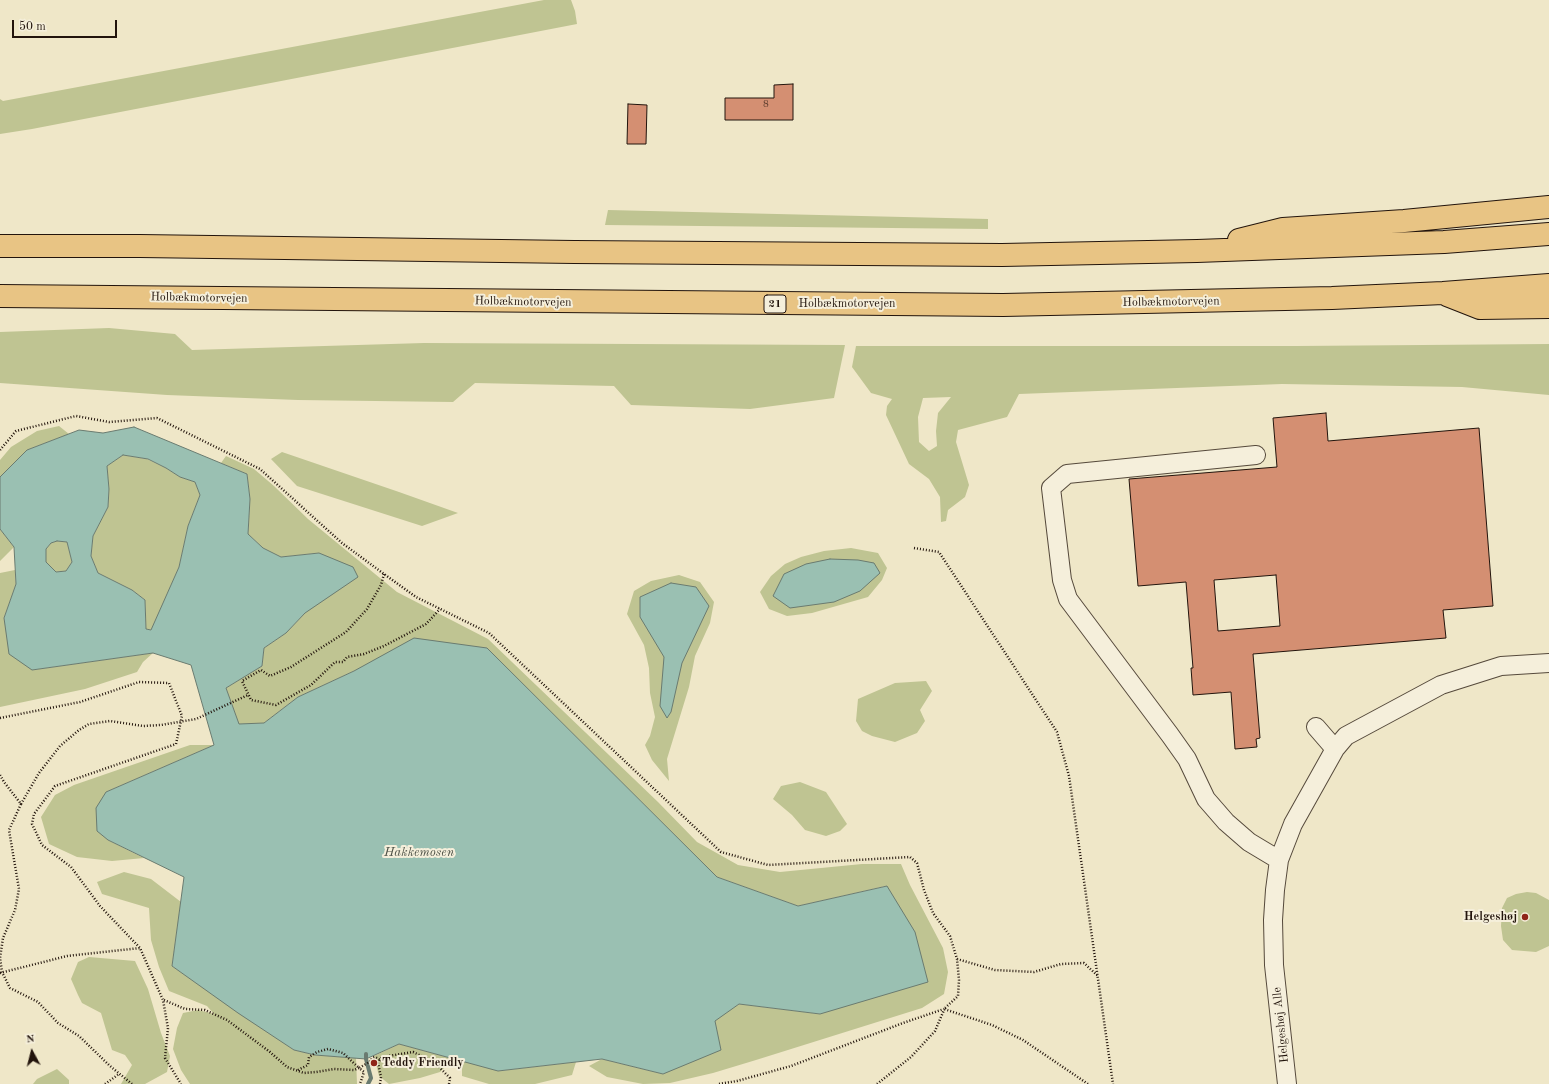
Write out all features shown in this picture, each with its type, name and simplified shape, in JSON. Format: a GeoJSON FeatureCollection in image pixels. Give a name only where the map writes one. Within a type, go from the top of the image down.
{"type":"FeatureCollection","features":[{"type":"Feature","properties":{"kind":"highway"},"geometry":{"type":"LineString","coordinates":[[1196,251],[1282,229],[1404,221],[1549,207]]}},
{"type":"Feature","properties":{"kind":"highway"},"geometry":{"type":"LineString","coordinates":[[0,246],[140,246],[590,252],[994,255],[1196,251],[1444,242],[1549,234]]}},
{"type":"Feature","properties":{"kind":"highway","name":"Holbækmotorvejen"},"geometry":{"type":"LineString","coordinates":[[0,296],[1003,305],[1332,298],[1443,293],[1549,285]]}},
{"type":"Feature","properties":{"kind":"highway"},"geometry":{"type":"LineString","coordinates":[[1443,293],[1480,308],[1549,307]]}},
{"type":"Feature","properties":{"kind":"lane"},"geometry":{"type":"LineString","coordinates":[[1256,455],[1068,474],[1051,488],[1062,580],[1068,599],[1170,735],[1187,760],[1206,799],[1226,822],[1249,842],[1280,860]]}},
{"type":"Feature","properties":{"kind":"lane","name":"Helgeshøj Alle"},"geometry":{"type":"LineString","coordinates":[[1287,1084],[1274,965],[1273,920],[1275,890],[1280,860],[1293,824],[1335,749],[1346,736],[1441,684],[1501,666],[1549,663]]}},
{"type":"Feature","properties":{"kind":"lane"},"geometry":{"type":"LineString","coordinates":[[1316,727],[1335,749]]}},
{"type":"Feature","properties":{"kind":"path"},"geometry":{"type":"LineString","coordinates":[[0,450],[16,431],[76,416],[109,422],[157,418],[260,469],[342,543],[416,597],[489,633],[721,852],[768,865],[910,857],[917,863],[924,890],[933,913],[950,936],[957,959],[959,980],[958,996],[944,1009],[791,1066],[737,1081],[719,1084]]}},
{"type":"Feature","properties":{"kind":"path"},"geometry":{"type":"LineString","coordinates":[[914,548],[939,552],[1057,732],[1069,776],[1099,976],[1113,1084]]}},
{"type":"Feature","properties":{"kind":"path"},"geometry":{"type":"LineString","coordinates":[[384,574],[381,585],[367,609],[346,632],[291,667],[270,676],[262,670],[242,681],[251,700],[276,705],[311,685],[335,662],[343,662],[347,657],[364,654],[384,646],[426,624],[440,609]]}},
{"type":"Feature","properties":{"kind":"path"},"geometry":{"type":"LineString","coordinates":[[0,718],[80,702],[139,682],[169,683],[182,716],[176,744],[55,786],[34,814],[32,824],[42,845],[71,867],[100,906],[140,948],[163,1000],[168,1028],[165,1058],[181,1084]]}},
{"type":"Feature","properties":{"kind":"path"},"geometry":{"type":"LineString","coordinates":[[132,1084],[119,1074],[79,1036],[58,1023],[38,1002],[10,988],[1,973],[0,958],[3,938],[15,910],[19,889],[9,830],[21,804],[39,773],[60,746],[79,730],[89,724],[110,721],[143,726],[181,722],[196,719],[248,695]]}},
{"type":"Feature","properties":{"kind":"path"},"geometry":{"type":"LineString","coordinates":[[0,774],[4,782],[21,804]]}},
{"type":"Feature","properties":{"kind":"path"},"geometry":{"type":"LineString","coordinates":[[1,973],[67,956],[140,948]]}},
{"type":"Feature","properties":{"kind":"path"},"geometry":{"type":"LineString","coordinates":[[957,959],[995,970],[1034,972],[1061,964],[1084,963],[1099,976]]}},
{"type":"Feature","properties":{"kind":"path"},"geometry":{"type":"LineString","coordinates":[[163,1000],[185,1009],[205,1010],[227,1020],[288,1067],[304,1073],[334,1069],[354,1070],[371,1061],[372,1058],[375,1057],[380,1060]]}},
{"type":"Feature","properties":{"kind":"path"},"geometry":{"type":"LineString","coordinates":[[877,1084],[911,1057],[935,1031],[944,1009]]}},
{"type":"Feature","properties":{"kind":"path"},"geometry":{"type":"LineString","coordinates":[[944,1009],[992,1026],[1023,1040],[1088,1084]]}},
{"type":"Feature","properties":{"kind":"path"},"geometry":{"type":"LineString","coordinates":[[298,1070],[308,1066],[309,1057],[317,1052],[328,1049],[343,1053],[364,1072],[360,1084]]}},
{"type":"Feature","properties":{"kind":"path"},"geometry":{"type":"LineString","coordinates":[[380,1084],[381,1076],[378,1063],[382,1057],[413,1052],[434,1062],[450,1078],[449,1084]]}},
{"type":"Feature","properties":{"kind":"path"},"geometry":{"type":"LineString","coordinates":[[105,1084],[119,1074]]}},
{"type":"Feature","properties":{"kind":"green space"},"geometry":{"type":"Polygon","coordinates":[[[544,0],[571,0],[575,11],[577,24],[0,134],[0,99],[3,101],[544,0]]]}},
{"type":"Feature","properties":{"kind":"green space"},"geometry":{"type":"Polygon","coordinates":[[[608,210],[988,219],[988,229],[605,225],[608,210]]]}},
{"type":"Feature","properties":{"kind":"green space"},"geometry":{"type":"Polygon","coordinates":[[[109,328],[175,334],[192,350],[424,343],[845,345],[834,398],[750,409],[631,405],[614,386],[475,383],[453,402],[298,400],[167,395],[0,383],[0,332],[109,328]]]}},
{"type":"Feature","properties":{"kind":"green space"},"geometry":{"type":"Polygon","coordinates":[[[1549,344],[1549,395],[1462,387],[1282,384],[1019,394],[1007,417],[958,430],[956,442],[969,485],[965,497],[948,510],[946,521],[941,522],[940,497],[929,479],[909,464],[886,415],[887,406],[892,399],[871,393],[852,367],[856,346],[1297,346],[1549,344]],[[951,397],[923,398],[918,417],[919,442],[929,451],[937,446],[936,431],[938,413],[951,397]]]}},
{"type":"Feature","properties":{"kind":"green space"},"geometry":{"type":"Polygon","coordinates":[[[59,426],[69,434],[27,450],[0,477],[0,460],[11,447],[37,431],[59,426]]]}},
{"type":"Feature","properties":{"kind":"green space"},"geometry":{"type":"Polygon","coordinates":[[[282,452],[458,513],[422,526],[297,486],[271,459],[282,452]]]}},
{"type":"Feature","properties":{"kind":"green space"},"geometry":{"type":"Polygon","coordinates":[[[123,455],[147,459],[180,477],[195,482],[200,495],[188,526],[179,567],[152,630],[146,629],[145,600],[132,590],[98,573],[91,556],[93,536],[108,507],[109,489],[107,466],[123,455]]]}},
{"type":"Feature","properties":{"kind":"green space"},"geometry":{"type":"Polygon","coordinates":[[[226,456],[254,469],[308,519],[397,592],[488,639],[658,802],[697,842],[738,865],[780,872],[862,864],[901,864],[910,885],[943,948],[948,972],[944,994],[922,1008],[713,1073],[670,1083],[643,1084],[607,1077],[589,1066],[602,1059],[663,1074],[714,1020],[739,1004],[820,1014],[886,886],[798,906],[717,877],[487,648],[354,671],[298,697],[264,723],[239,725],[226,688],[262,666],[264,648],[286,633],[305,613],[319,553],[281,557],[263,548],[248,534],[250,499],[247,474],[221,463],[226,456]]]}},
{"type":"Feature","properties":{"kind":"green space"},"geometry":{"type":"Polygon","coordinates":[[[0,529],[14,547],[0,561],[0,529]]]}},
{"type":"Feature","properties":{"kind":"green space"},"geometry":{"type":"Polygon","coordinates":[[[57,541],[67,542],[72,562],[66,571],[56,572],[46,562],[46,549],[51,543],[57,541]]]}},
{"type":"Feature","properties":{"kind":"green space"},"geometry":{"type":"Polygon","coordinates":[[[851,548],[878,553],[887,568],[882,580],[868,597],[812,613],[787,616],[769,609],[760,592],[771,576],[785,564],[801,557],[824,551],[851,548]]]}},
{"type":"Feature","properties":{"kind":"green space"},"geometry":{"type":"Polygon","coordinates":[[[15,570],[16,584],[4,618],[32,670],[153,653],[143,662],[137,672],[85,689],[0,707],[0,573],[15,570]]]}},
{"type":"Feature","properties":{"kind":"green space"},"geometry":{"type":"Polygon","coordinates":[[[679,575],[700,582],[714,602],[710,623],[695,656],[689,687],[667,759],[669,781],[652,760],[645,745],[650,736],[655,717],[650,693],[649,668],[644,645],[627,614],[634,591],[651,581],[679,575]]]}},
{"type":"Feature","properties":{"kind":"green space"},"geometry":{"type":"Polygon","coordinates":[[[926,681],[932,691],[920,710],[925,721],[917,733],[895,742],[872,736],[862,731],[856,721],[858,699],[895,683],[926,681]]]}},
{"type":"Feature","properties":{"kind":"green space"},"geometry":{"type":"Polygon","coordinates":[[[190,745],[214,745],[106,792],[108,840],[144,858],[112,861],[77,857],[49,844],[41,817],[55,795],[74,785],[190,745]]]}},
{"type":"Feature","properties":{"kind":"green space"},"geometry":{"type":"Polygon","coordinates":[[[800,782],[826,792],[847,824],[840,831],[826,836],[805,830],[792,815],[773,799],[781,786],[800,782]]]}},
{"type":"Feature","properties":{"kind":"green space"},"geometry":{"type":"Polygon","coordinates":[[[124,872],[151,879],[181,902],[172,966],[294,1050],[315,1055],[356,1058],[357,1084],[190,1084],[181,1070],[173,1049],[177,1028],[183,1013],[198,1010],[214,1014],[207,1006],[169,991],[159,967],[151,940],[149,908],[102,894],[97,882],[124,872]]]}},
{"type":"Feature","properties":{"kind":"green space","name":"Helgeshøj"},"geometry":{"type":"Polygon","coordinates":[[[1527,892],[1536,893],[1549,900],[1549,946],[1536,952],[1512,950],[1503,940],[1501,926],[1502,908],[1507,898],[1516,894],[1527,892]]]}},
{"type":"Feature","properties":{"kind":"green space"},"geometry":{"type":"Polygon","coordinates":[[[89,957],[135,961],[148,989],[161,1033],[170,1056],[167,1072],[145,1084],[121,1084],[132,1065],[125,1055],[112,1050],[101,1013],[82,1003],[71,979],[78,962],[89,957]]]}},
{"type":"Feature","properties":{"kind":"green space"},"geometry":{"type":"Polygon","coordinates":[[[399,1044],[451,1058],[448,1064],[440,1072],[420,1078],[389,1084],[379,1076],[374,1056],[399,1044]]]}},
{"type":"Feature","properties":{"kind":"green space"},"geometry":{"type":"Polygon","coordinates":[[[465,1061],[499,1071],[576,1062],[572,1075],[535,1084],[489,1084],[462,1076],[462,1067],[465,1061]]]}},
{"type":"Feature","properties":{"kind":"green space"},"geometry":{"type":"Polygon","coordinates":[[[57,1069],[69,1080],[69,1084],[33,1084],[37,1079],[57,1069]]]}},
{"type":"Feature","properties":{"kind":"water","name":"Hakkemosen"},"geometry":{"type":"Polygon","coordinates":[[[134,427],[247,474],[250,499],[248,534],[263,548],[281,557],[319,553],[353,567],[358,577],[305,613],[286,633],[264,648],[262,666],[226,688],[239,724],[264,723],[298,697],[354,671],[414,638],[487,648],[717,877],[798,906],[887,886],[915,932],[928,982],[820,1014],[739,1004],[715,1021],[721,1050],[663,1074],[602,1059],[498,1071],[399,1044],[366,1059],[315,1055],[294,1050],[238,1013],[172,966],[184,877],[108,840],[97,831],[96,808],[106,792],[214,745],[191,665],[153,653],[32,670],[9,654],[4,618],[16,584],[14,547],[0,529],[0,477],[27,450],[79,430],[103,433],[134,427]],[[123,455],[107,466],[109,489],[108,507],[93,536],[91,556],[98,573],[132,590],[145,600],[146,629],[151,630],[179,567],[188,526],[200,495],[195,482],[180,477],[148,459],[123,455]],[[57,541],[51,543],[46,549],[46,562],[56,572],[66,571],[72,562],[67,542],[57,541]]]}},
{"type":"Feature","properties":{"kind":"water"},"geometry":{"type":"Polygon","coordinates":[[[830,559],[858,560],[874,563],[880,573],[860,591],[834,602],[790,608],[773,596],[784,574],[806,564],[830,559]]]}},
{"type":"Feature","properties":{"kind":"water"},"geometry":{"type":"Polygon","coordinates":[[[671,583],[696,587],[709,606],[682,663],[671,712],[667,718],[660,706],[664,657],[640,617],[640,597],[671,583]]]}},
{"type":"Feature","properties":{"kind":"building"},"geometry":{"type":"Polygon","coordinates":[[[793,84],[793,120],[725,120],[725,98],[774,98],[774,85],[793,84]]]}},
{"type":"Feature","properties":{"kind":"building"},"geometry":{"type":"Polygon","coordinates":[[[628,104],[647,105],[646,144],[627,144],[628,104]]]}},
{"type":"Feature","properties":{"kind":"building"},"geometry":{"type":"Polygon","coordinates":[[[1326,413],[1328,441],[1479,428],[1493,606],[1443,610],[1446,638],[1253,654],[1260,738],[1256,739],[1257,747],[1235,749],[1231,692],[1193,695],[1191,668],[1193,668],[1186,582],[1138,586],[1129,479],[1277,467],[1273,418],[1326,413]],[[1276,575],[1214,580],[1218,631],[1280,626],[1276,575]]]}},
{"type":"Feature","properties":{"kind":"waterway"},"geometry":{"type":"LineString","coordinates":[[366,1054],[371,1078],[368,1084]]}},
{"type":"Feature","properties":{"kind":"place","name":"Helgeshøj"},"geometry":{"type":"Point","coordinates":[1525,917]}},
{"type":"Feature","properties":{"kind":"place","name":"Teddy Friendly"},"geometry":{"type":"Point","coordinates":[374,1063]}}]}
